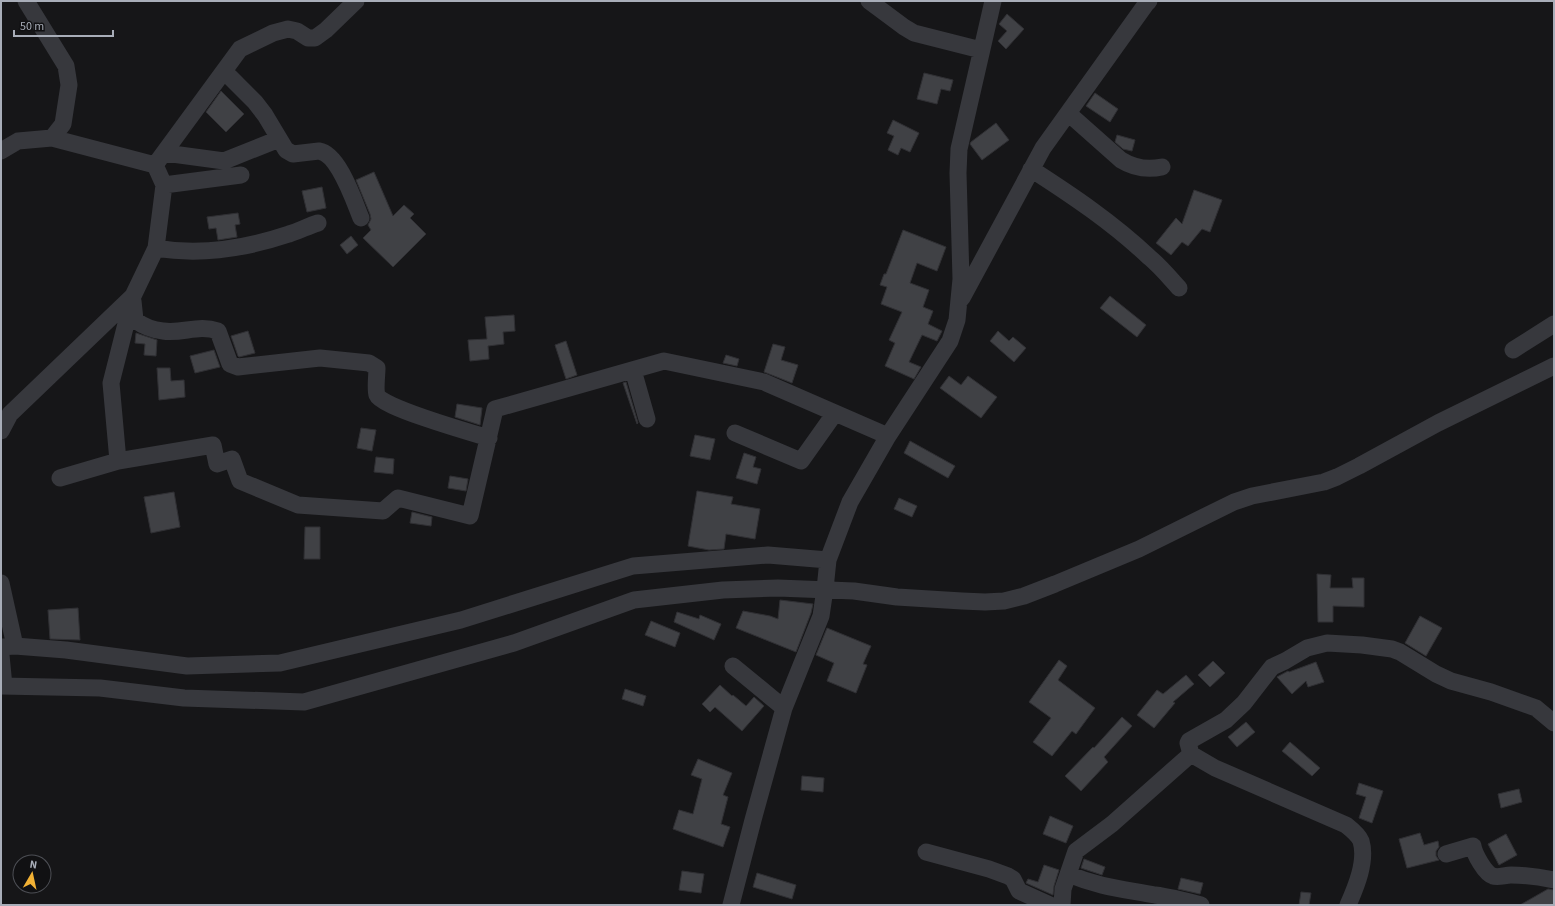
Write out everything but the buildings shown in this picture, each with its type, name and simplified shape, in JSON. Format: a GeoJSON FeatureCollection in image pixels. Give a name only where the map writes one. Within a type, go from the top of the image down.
{"type":"FeatureCollection","features":[{"type":"Feature","properties":{"kind":"street"},"geometry":{"type":"LineString","coordinates":[[26,1],[66,66],[70,85],[63,124],[52,138]]}},
{"type":"Feature","properties":{"kind":"street"},"geometry":{"type":"LineString","coordinates":[[118,462],[111,383],[133,296],[156,248],[164,185],[160,159],[240,49],[273,33],[288,29],[297,31],[308,38],[319,36],[356,1]]}},
{"type":"Feature","properties":{"kind":"street"},"geometry":{"type":"LineString","coordinates":[[869,1],[914,33],[981,50]]}},
{"type":"Feature","properties":{"kind":"street"},"geometry":{"type":"LineString","coordinates":[[731,905],[784,708],[821,616],[827,575],[850,502],[888,436],[950,341],[957,320],[960,302],[961,279],[958,173],[959,149],[993,1]]}},
{"type":"Feature","properties":{"kind":"street"},"geometry":{"type":"LineString","coordinates":[[960,302],[1043,148],[1149,1]]}},
{"type":"Feature","properties":{"kind":"street"},"geometry":{"type":"LineString","coordinates":[[224,71],[255,102],[265,115],[286,150],[293,154],[319,151],[330,157],[344,178],[361,218]]}},
{"type":"Feature","properties":{"kind":"street"},"geometry":{"type":"LineString","coordinates":[[1068,113],[1121,160],[1130,165],[1152,169],[1162,167]]}},
{"type":"Feature","properties":{"kind":"street"},"geometry":{"type":"LineString","coordinates":[[1,151],[18,141],[52,138],[160,159],[224,161],[279,139]]}},
{"type":"Feature","properties":{"kind":"street"},"geometry":{"type":"LineString","coordinates":[[1032,169],[1113,225],[1150,258],[1179,288]]}},
{"type":"Feature","properties":{"kind":"street"},"geometry":{"type":"LineString","coordinates":[[164,185],[241,176]]}},
{"type":"Feature","properties":{"kind":"street"},"geometry":{"type":"LineString","coordinates":[[156,248],[187,251],[224,250],[291,234],[318,223]]}},
{"type":"Feature","properties":{"kind":"street"},"geometry":{"type":"LineString","coordinates":[[2,426],[10,414],[133,296]]}},
{"type":"Feature","properties":{"kind":"street"},"geometry":{"type":"LineString","coordinates":[[133,296],[135,320],[145,327],[164,332],[208,327],[218,331],[230,364],[238,367],[320,358],[368,363],[377,368],[376,395],[381,401],[422,417],[488,438]]}},
{"type":"Feature","properties":{"kind":"street"},"geometry":{"type":"LineString","coordinates":[[1514,350],[1554,324]]}},
{"type":"Feature","properties":{"kind":"street"},"geometry":{"type":"LineString","coordinates":[[60,478],[118,462],[214,446],[217,464],[232,459],[240,481],[298,505],[383,511],[398,498],[470,516],[495,409],[664,361],[764,382],[888,436]]}},
{"type":"Feature","properties":{"kind":"street"},"geometry":{"type":"LineString","coordinates":[[6,649],[66,650],[187,666],[280,663],[461,620],[633,566],[768,554],[827,575],[854,591],[904,597],[985,602],[1004,601],[1024,596],[1139,549],[1234,502],[1252,496],[1324,482],[1337,477],[1438,423],[1554,366]]}},
{"type":"Feature","properties":{"kind":"street"},"geometry":{"type":"LineString","coordinates":[[633,370],[647,419]]}},
{"type":"Feature","properties":{"kind":"street"},"geometry":{"type":"LineString","coordinates":[[735,433],[801,461],[835,413]]}},
{"type":"Feature","properties":{"kind":"street"},"geometry":{"type":"LineString","coordinates":[[1,583],[6,649],[2,686],[100,688],[184,698],[304,702],[514,643],[634,600],[723,590],[778,588],[827,575]]}},
{"type":"Feature","properties":{"kind":"street"},"geometry":{"type":"LineString","coordinates":[[1348,905],[1353,894],[1361,866],[1360,839],[1354,831],[1346,824],[1215,768],[1190,754],[1188,746],[1189,740],[1226,720],[1244,702],[1272,667],[1307,648],[1327,643],[1362,645],[1392,649],[1451,681],[1491,692],[1536,708],[1554,723]]}},
{"type":"Feature","properties":{"kind":"street"},"geometry":{"type":"LineString","coordinates":[[733,666],[784,708]]}},
{"type":"Feature","properties":{"kind":"street"},"geometry":{"type":"LineString","coordinates":[[1062,905],[1063,889],[1076,851],[1112,824],[1190,754]]}},
{"type":"Feature","properties":{"kind":"street"},"geometry":{"type":"LineString","coordinates":[[1446,854],[1473,846],[1478,860],[1489,875],[1494,877],[1509,875],[1534,876],[1554,880]]}},
{"type":"Feature","properties":{"kind":"street"},"geometry":{"type":"LineString","coordinates":[[926,852],[989,869],[1008,876],[1013,879],[1019,890],[1050,905]]}},
{"type":"Feature","properties":{"kind":"street"},"geometry":{"type":"LineString","coordinates":[[1068,874],[1104,887],[1157,895],[1201,905]]}}]}
